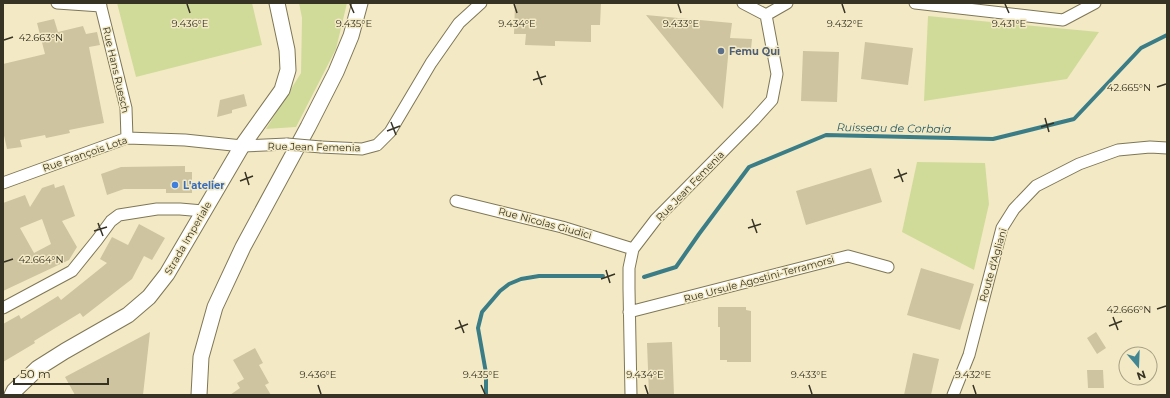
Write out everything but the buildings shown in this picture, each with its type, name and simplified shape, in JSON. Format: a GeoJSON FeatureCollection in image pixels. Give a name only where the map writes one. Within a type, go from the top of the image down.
{"type":"FeatureCollection","features":[{"type":"Feature","properties":{"kind":"street"},"geometry":{"type":"LineString","coordinates":[[56,3],[101,4]]}},
{"type":"Feature","properties":{"kind":"street","name":"Strada Imperiale"},"geometry":{"type":"LineString","coordinates":[[12,395],[14,391],[38,368],[128,314],[149,297],[167,274],[242,146],[282,90],[288,70],[287,50],[277,3]]}},
{"type":"Feature","properties":{"kind":"street"},"geometry":{"type":"LineString","coordinates":[[199,395],[201,357],[215,307],[243,247],[336,72],[351,36],[360,3]]}},
{"type":"Feature","properties":{"kind":"street","name":"Rue Jean Femenia"},"geometry":{"type":"LineString","coordinates":[[242,146],[286,144],[362,149],[376,144],[390,132],[431,63],[458,23],[481,3]]}},
{"type":"Feature","properties":{"kind":"street"},"geometry":{"type":"LineString","coordinates":[[743,3],[766,15],[787,3]]}},
{"type":"Feature","properties":{"kind":"street"},"geometry":{"type":"LineString","coordinates":[[915,3],[1063,20],[1095,3]]}},
{"type":"Feature","properties":{"kind":"street","name":"Rue Hans Ruesch"},"geometry":{"type":"LineString","coordinates":[[101,4],[126,108],[127,138]]}},
{"type":"Feature","properties":{"kind":"street","name":"Rue Jean Femenia"},"geometry":{"type":"LineString","coordinates":[[631,395],[629,268],[633,249],[656,219],[772,100],[777,74],[766,15]]}},
{"type":"Feature","properties":{"kind":"street","name":"Rue François Lota"},"geometry":{"type":"LineString","coordinates":[[3,183],[127,138],[185,140],[242,146]]}},
{"type":"Feature","properties":{"kind":"street","name":"Route d'Agliani"},"geometry":{"type":"LineString","coordinates":[[953,395],[968,355],[1002,228],[1014,209],[1036,186],[1079,164],[1118,150],[1150,147],[1167,148]]}},
{"type":"Feature","properties":{"kind":"street","name":"Rue Nicolas Giudici"},"geometry":{"type":"LineString","coordinates":[[456,201],[562,227],[633,249]]}},
{"type":"Feature","properties":{"kind":"street"},"geometry":{"type":"LineString","coordinates":[[3,308],[72,271],[111,221],[119,215],[157,209],[203,211]]}},
{"type":"Feature","properties":{"kind":"street","name":"Rue Ursule Agostini-Terramorsi"},"geometry":{"type":"LineString","coordinates":[[630,312],[848,256],[888,268]]}},
{"type":"Feature","properties":{"kind":"green space"},"geometry":{"type":"Polygon","coordinates":[[[117,3],[252,3],[262,45],[136,77],[117,3]]]}},
{"type":"Feature","properties":{"kind":"green space"},"geometry":{"type":"Polygon","coordinates":[[[299,3],[347,3],[336,49],[296,127],[266,129],[301,73],[302,18],[299,3]]]}},
{"type":"Feature","properties":{"kind":"green space"},"geometry":{"type":"Polygon","coordinates":[[[928,16],[1099,32],[1067,79],[924,101],[928,16]]]}},
{"type":"Feature","properties":{"kind":"green space"},"geometry":{"type":"Polygon","coordinates":[[[917,162],[985,163],[989,204],[974,270],[902,232],[917,162]]]}},
{"type":"Feature","properties":{"kind":"waterway","name":"Ruisseau de Corbaia"},"geometry":{"type":"LineString","coordinates":[[644,277],[676,267],[749,167],[826,135],[993,139],[1074,119],[1141,48],[1167,35]]}},
{"type":"Feature","properties":{"kind":"waterway","name":"Ruisseau de Corbaia"},"geometry":{"type":"LineString","coordinates":[[486,395],[486,373],[478,328],[482,312],[500,291],[509,284],[521,279],[539,276],[603,276]]}},
{"type":"Feature","properties":{"kind":"place","name":"Femu Quì"},"geometry":{"type":"Point","coordinates":[721,51]}},
{"type":"Feature","properties":{"kind":"place","name":"L'atelier"},"geometry":{"type":"Point","coordinates":[175,185]}}]}
